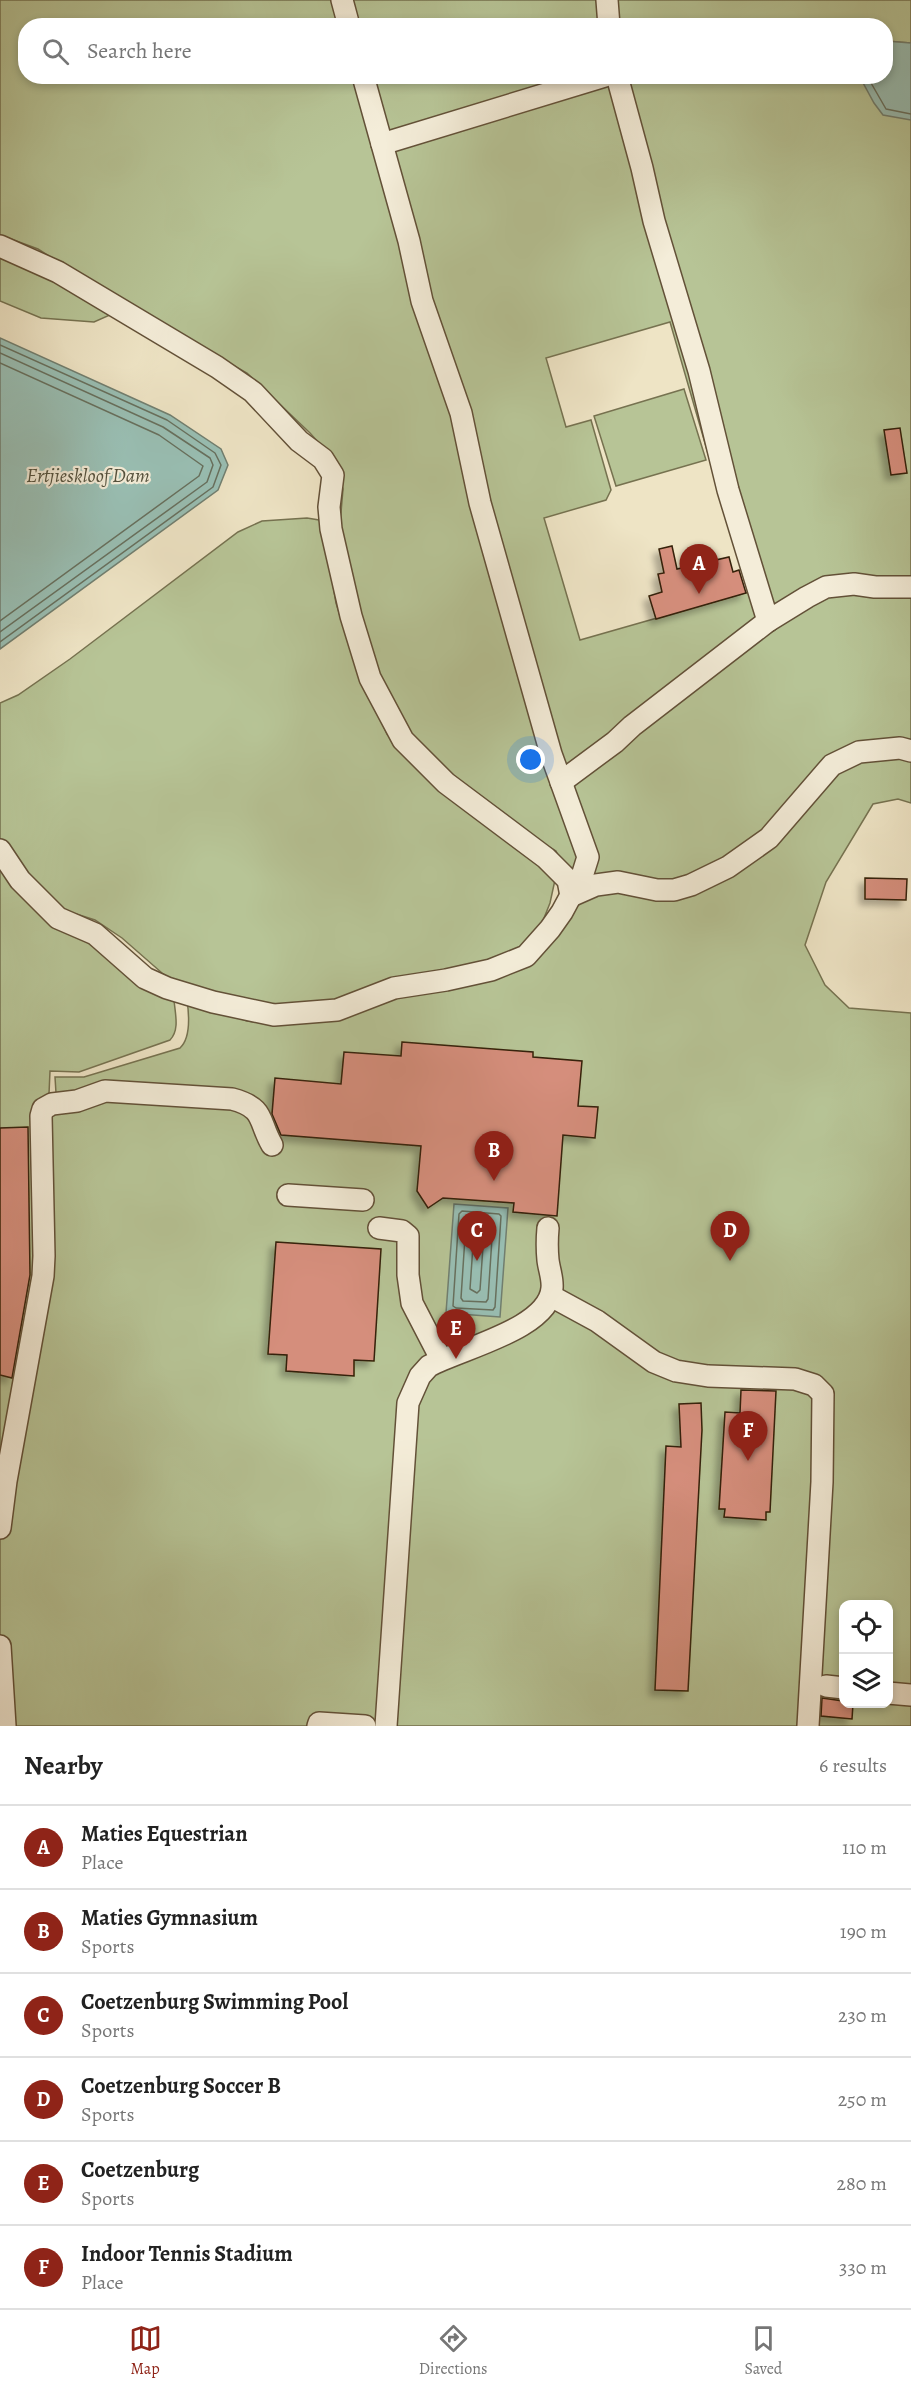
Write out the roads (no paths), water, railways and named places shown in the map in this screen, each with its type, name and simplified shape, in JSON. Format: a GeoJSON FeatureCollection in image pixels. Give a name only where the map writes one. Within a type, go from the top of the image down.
{"type":"FeatureCollection","features":[{"type":"Feature","properties":{"kind":"street"},"geometry":{"type":"LineString","coordinates":[[342,0],[347,18]]}},
{"type":"Feature","properties":{"kind":"street"},"geometry":{"type":"LineString","coordinates":[[607,0],[608,18]]}},
{"type":"Feature","properties":{"kind":"street"},"geometry":{"type":"LineString","coordinates":[[0,850],[20,880],[58,918],[95,934],[145,978],[167,988],[213,1002],[274,1015],[337,1011],[394,988],[490,970],[526,956],[550,929],[583,873],[588,857],[548,743],[480,502],[461,413],[422,301],[409,241],[365,84]]}},
{"type":"Feature","properties":{"kind":"street"},"geometry":{"type":"LineString","coordinates":[[382,144],[579,84]]}},
{"type":"Feature","properties":{"kind":"street"},"geometry":{"type":"LineString","coordinates":[[619,84],[654,221],[699,371],[728,490],[768,621]]}},
{"type":"Feature","properties":{"kind":"street"},"geometry":{"type":"LineString","coordinates":[[0,246],[58,272],[217,367],[253,392],[299,441],[323,459],[333,475],[329,507],[331,529],[351,616],[370,678],[403,740],[446,783],[546,858],[568,880],[570,896]]}},
{"type":"Feature","properties":{"kind":"street"},"geometry":{"type":"LineString","coordinates":[[561,782],[768,621],[807,597],[826,587],[854,584],[875,587],[911,587]]}},
{"type":"Feature","properties":{"kind":"street"},"geometry":{"type":"LineString","coordinates":[[570,896],[596,885],[618,882],[657,890],[674,890],[690,885],[728,867],[769,838],[831,765],[859,752],[900,748],[911,751]]}},
{"type":"Feature","properties":{"kind":"street"},"geometry":{"type":"LineString","coordinates":[[0,1528],[3,1482],[43,1276],[41,1116],[43,1109],[52,1104],[77,1101],[105,1091],[221,1097],[248,1103],[264,1123],[272,1145]]}},
{"type":"Feature","properties":{"kind":"street"},"geometry":{"type":"LineString","coordinates":[[288,1195],[363,1200]]}},
{"type":"Feature","properties":{"kind":"street"},"geometry":{"type":"LineString","coordinates":[[379,1228],[402,1231],[408,1236],[408,1275],[412,1303],[441,1359]]}},
{"type":"Feature","properties":{"kind":"street"},"geometry":{"type":"LineString","coordinates":[[386,1726],[408,1403],[420,1376],[429,1366],[526,1323],[540,1312],[551,1296],[553,1286],[548,1258],[548,1228]]}},
{"type":"Feature","properties":{"kind":"street"},"geometry":{"type":"LineString","coordinates":[[551,1296],[597,1321],[654,1362],[676,1371],[708,1376],[795,1379],[814,1385],[823,1394],[822,1482],[808,1726]]}},
{"type":"Feature","properties":{"kind":"street"},"geometry":{"type":"LineString","coordinates":[[0,1646],[5,1726]]}},
{"type":"Feature","properties":{"kind":"street"},"geometry":{"type":"LineString","coordinates":[[893,1693],[911,1695]]}},
{"type":"Feature","properties":{"kind":"street"},"geometry":{"type":"LineString","coordinates":[[318,1726],[319,1723],[365,1726]]}},
{"type":"Feature","properties":{"kind":"water"},"geometry":{"type":"Polygon","coordinates":[[[893,42],[911,43],[911,120],[883,115],[864,84],[893,84],[893,42]]]}},
{"type":"Feature","properties":{"kind":"water","name":"Ertjieskloof Dam"},"geometry":{"type":"Polygon","coordinates":[[[0,338],[170,415],[221,449],[228,465],[218,490],[0,649],[0,338]]]}},
{"type":"Feature","properties":{"kind":"water"},"geometry":{"type":"Polygon","coordinates":[[[454,1204],[508,1208],[500,1317],[446,1313],[454,1204]]]}},
{"type":"Feature","properties":{"kind":"place","name":"Maties Equestrian"},"geometry":{"type":"Point","coordinates":[699,594]}},
{"type":"Feature","properties":{"kind":"place","name":"Maties Gymnasium"},"geometry":{"type":"Point","coordinates":[494,1181]}},
{"type":"Feature","properties":{"kind":"place","name":"Coetzenburg Swimming Pool"},"geometry":{"type":"Point","coordinates":[477,1261]}},
{"type":"Feature","properties":{"kind":"place","name":"Coetzenburg Soccer B"},"geometry":{"type":"Point","coordinates":[730,1261]}},
{"type":"Feature","properties":{"kind":"place","name":"Coetzenburg"},"geometry":{"type":"Point","coordinates":[456,1359]}},
{"type":"Feature","properties":{"kind":"place","name":"Indoor Tennis Stadium"},"geometry":{"type":"Point","coordinates":[748,1461]}}]}
